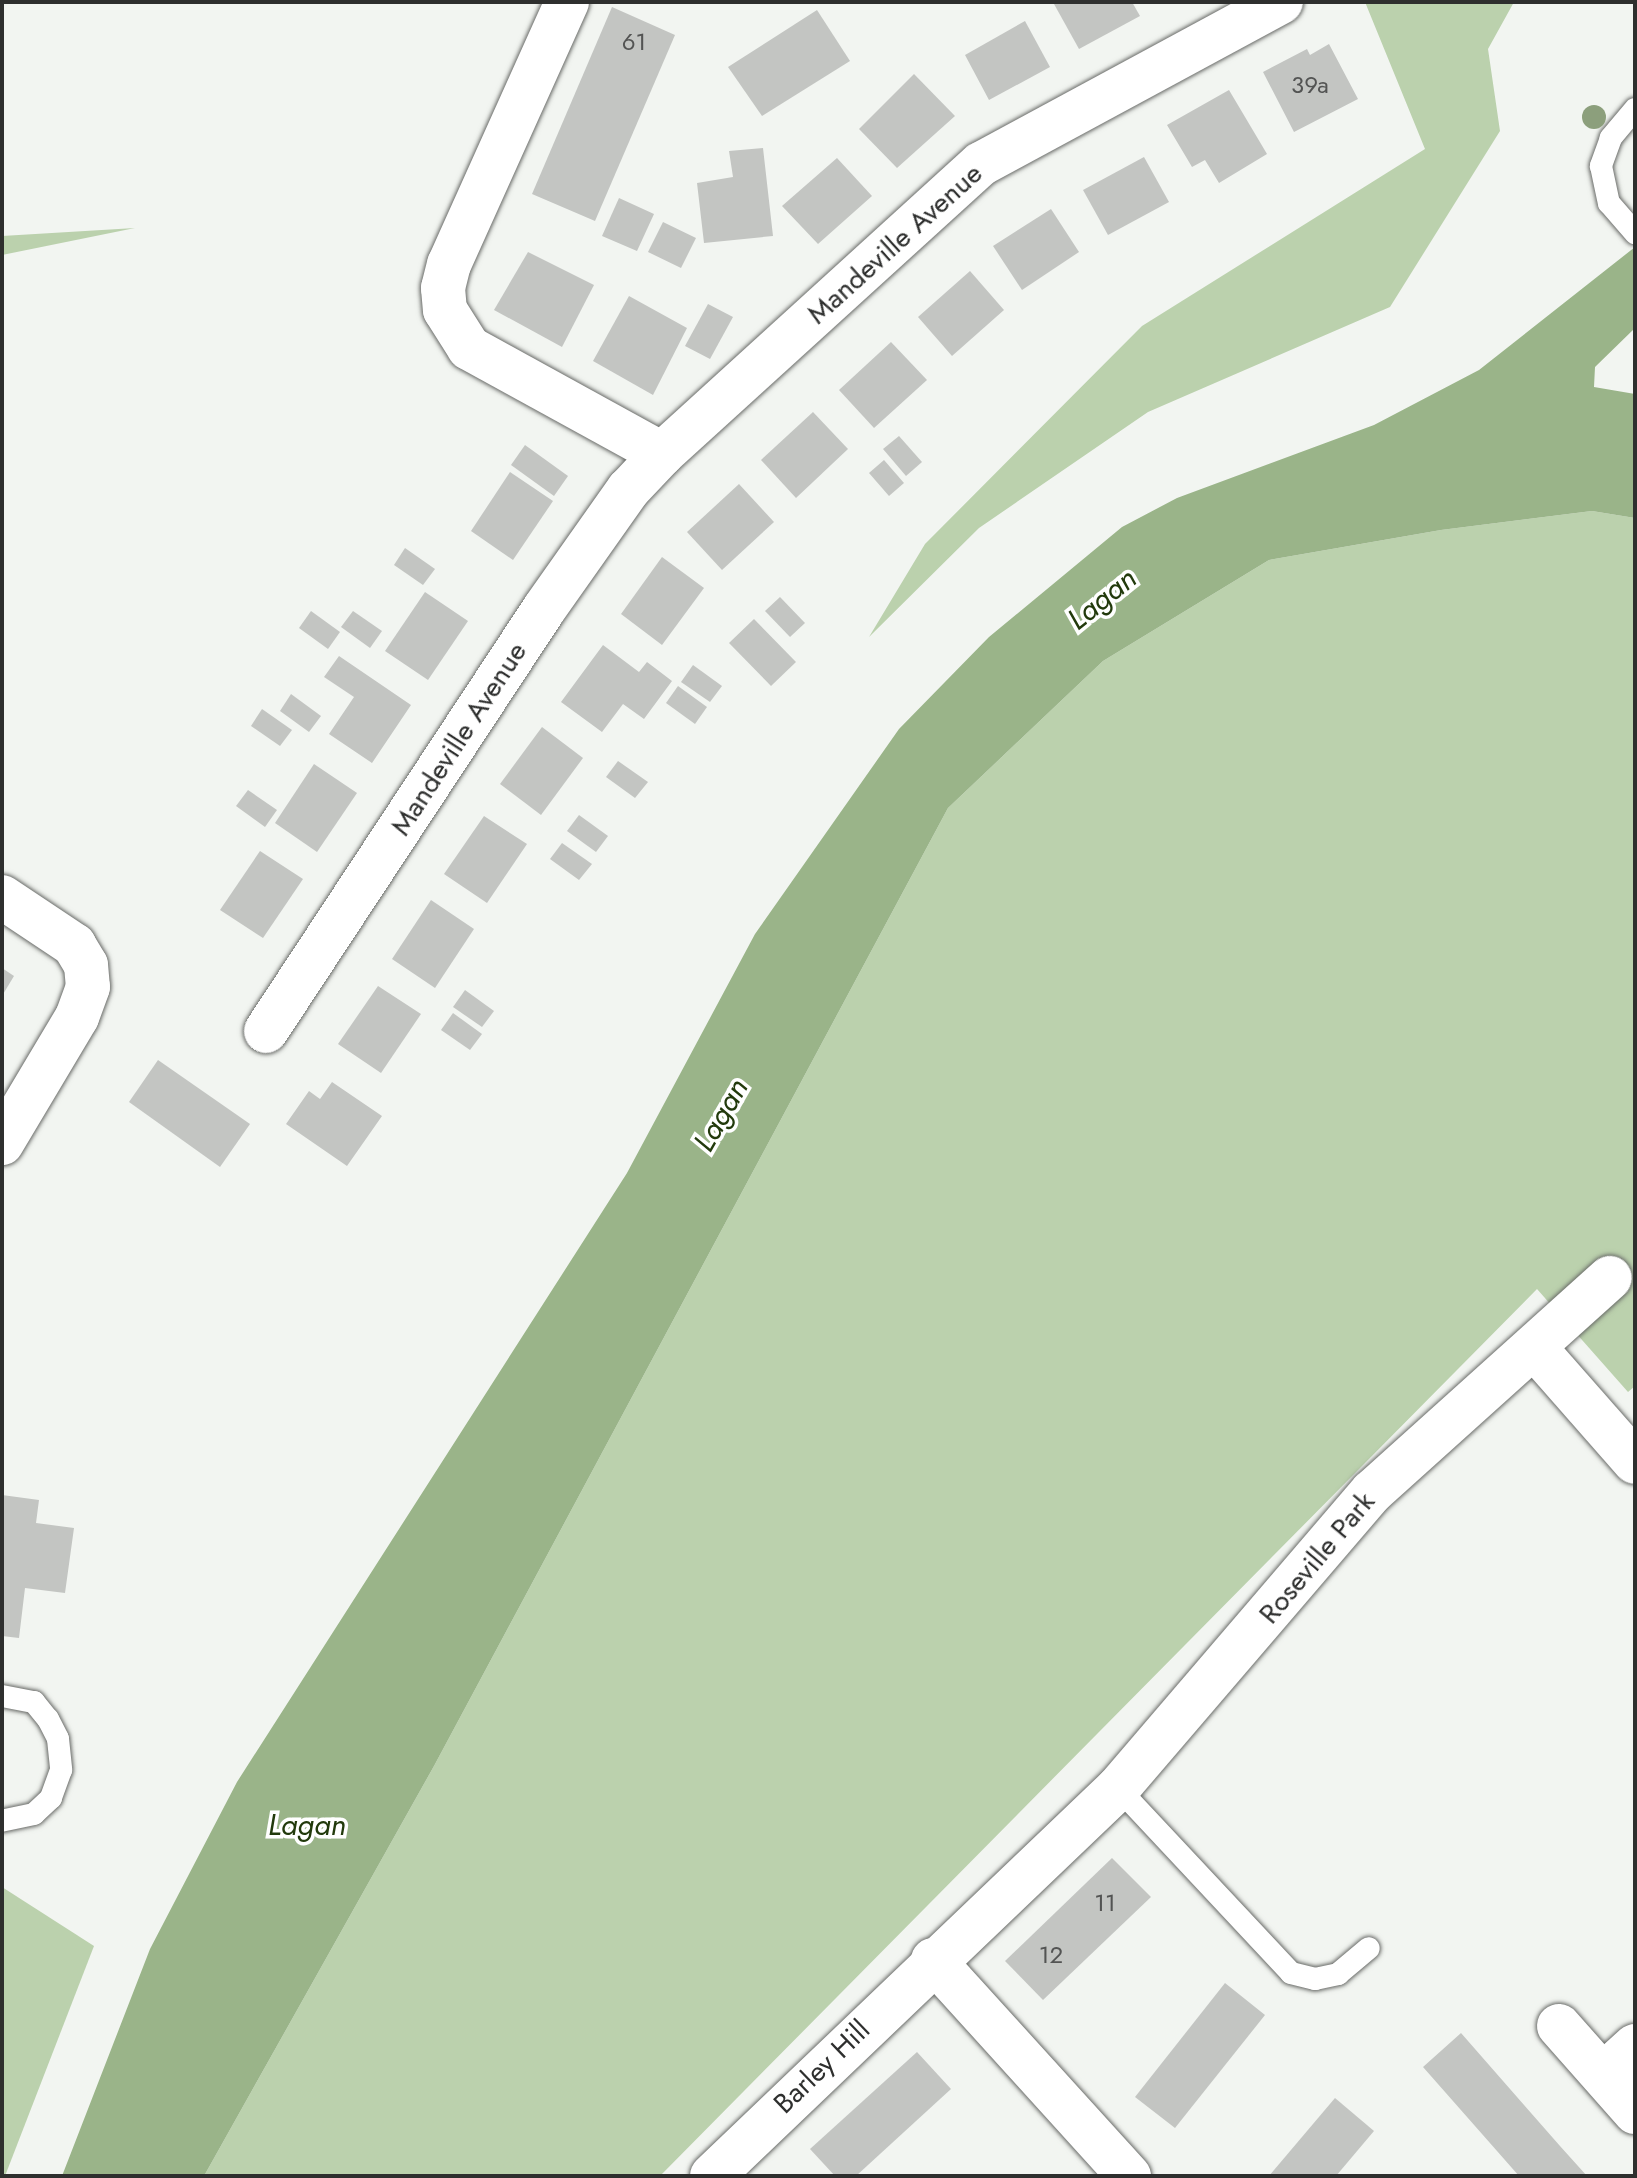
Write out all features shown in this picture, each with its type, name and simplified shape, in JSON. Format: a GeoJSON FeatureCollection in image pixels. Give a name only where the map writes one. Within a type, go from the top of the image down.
{"type":"FeatureCollection","features":[{"type":"Feature","properties":{"kind":"street"},"geometry":{"type":"LineString","coordinates":[[567,2],[449,264],[443,288],[445,310],[469,348],[662,454]]}},
{"type":"Feature","properties":{"kind":"street","name":"Mandeville Avenue"},"geometry":{"type":"LineString","coordinates":[[266,1031],[544,609],[628,490],[662,454],[981,164],[1281,2]]}},
{"type":"Feature","properties":{"kind":"street"},"geometry":{"type":"LineString","coordinates":[[2,897],[74,945],[86,965],[88,987],[77,1017],[2,1143]]}},
{"type":"Feature","properties":{"kind":"street","name":"Roseville Park"},"geometry":{"type":"LineString","coordinates":[[1118,1788],[1372,1492],[1610,1278]]}},
{"type":"Feature","properties":{"kind":"street"},"geometry":{"type":"LineString","coordinates":[[1534,1347],[1635,1462]]}},
{"type":"Feature","properties":{"kind":"street","name":"Barley Hill"},"geometry":{"type":"LineString","coordinates":[[712,2176],[933,1960],[1118,1788]]}},
{"type":"Feature","properties":{"kind":"street"},"geometry":{"type":"LineString","coordinates":[[933,1960],[1129,2176]]}},
{"type":"Feature","properties":{"kind":"street"},"geometry":{"type":"LineString","coordinates":[[1559,2026],[1635,2112]]}},
{"type":"Feature","properties":{"kind":"street"},"geometry":{"type":"LineString","coordinates":[[1603,2075],[1635,2046]]}},
{"type":"Feature","properties":{"kind":"lane"},"geometry":{"type":"LineString","coordinates":[[1635,109],[1611,138],[1601,166],[1609,203],[1635,233]]}},
{"type":"Feature","properties":{"kind":"lane"},"geometry":{"type":"LineString","coordinates":[[2,1696],[34,1702],[48,1719],[58,1739],[61,1770],[51,1798],[34,1814],[2,1821]]}},
{"type":"Feature","properties":{"kind":"lane"},"geometry":{"type":"LineString","coordinates":[[1118,1788],[1291,1973],[1315,1979],[1338,1974],[1369,1948]]}},
{"type":"Feature","properties":{"kind":"shaded area"},"geometry":{"type":"Polygon","coordinates":[[[1365,2],[1514,2],[1488,49],[1500,131],[1390,307],[1148,412],[979,528],[869,637],[925,544],[1142,326],[1425,149],[1365,2]]]}},
{"type":"Feature","properties":{"kind":"shaded area"},"geometry":{"type":"Polygon","coordinates":[[[135,228],[2,255],[2,236],[135,228]]]}},
{"type":"Feature","properties":{"kind":"shaded area"},"geometry":{"type":"Polygon","coordinates":[[[1592,511],[1635,518],[1635,1386],[1628,1392],[1537,1289],[660,2176],[204,2176],[434,1766],[948,808],[1103,661],[1269,560],[1441,530],[1592,511]]]}},
{"type":"Feature","properties":{"kind":"shaded area"},"geometry":{"type":"Polygon","coordinates":[[[2,1887],[94,1946],[5,2176],[2,2176],[2,1887]]]}},
{"type":"Feature","properties":{"kind":"water","name":"Lagan"},"geometry":{"type":"Polygon","coordinates":[[[1635,247],[1635,328],[1595,367],[1594,387],[1635,394],[1635,518],[1592,511],[1441,530],[1269,560],[1103,661],[948,808],[434,1766],[204,2176],[62,2176],[150,1949],[237,1782],[627,1173],[755,934],[899,729],[989,637],[1122,527],[1177,498],[1374,425],[1479,370],[1635,247]]]}},
{"type":"Feature","properties":{"kind":"building"},"geometry":{"type":"Polygon","coordinates":[[[1132,2],[1140,16],[1079,49],[1054,4],[1132,2]]]}},
{"type":"Feature","properties":{"kind":"building"},"geometry":{"type":"Polygon","coordinates":[[[612,7],[675,35],[595,221],[532,194],[612,7]]]}},
{"type":"Feature","properties":{"kind":"building"},"geometry":{"type":"Polygon","coordinates":[[[817,10],[850,61],[762,116],[728,67],[817,10]]]}},
{"type":"Feature","properties":{"kind":"building"},"geometry":{"type":"Polygon","coordinates":[[[1025,21],[1050,67],[989,100],[965,55],[1025,21]]]}},
{"type":"Feature","properties":{"kind":"building"},"geometry":{"type":"Polygon","coordinates":[[[1329,44],[1358,99],[1294,132],[1263,72],[1307,49],[1310,55],[1329,44]]]}},
{"type":"Feature","properties":{"kind":"building"},"geometry":{"type":"Polygon","coordinates":[[[914,74],[955,116],[897,168],[859,129],[914,74]]]}},
{"type":"Feature","properties":{"kind":"building"},"geometry":{"type":"Polygon","coordinates":[[[1229,90],[1267,154],[1219,183],[1205,160],[1192,167],[1167,125],[1229,90]]]}},
{"type":"Feature","properties":{"kind":"building"},"geometry":{"type":"Polygon","coordinates":[[[763,148],[773,236],[704,243],[697,183],[733,177],[729,151],[763,148]]]}},
{"type":"Feature","properties":{"kind":"building"},"geometry":{"type":"Polygon","coordinates":[[[1144,157],[1169,202],[1108,235],[1083,190],[1144,157]]]}},
{"type":"Feature","properties":{"kind":"building"},"geometry":{"type":"Polygon","coordinates":[[[837,158],[872,196],[818,244],[782,206],[837,158]]]}},
{"type":"Feature","properties":{"kind":"building"},"geometry":{"type":"Polygon","coordinates":[[[619,198],[654,214],[637,251],[602,236],[619,198]]]}},
{"type":"Feature","properties":{"kind":"building"},"geometry":{"type":"Polygon","coordinates":[[[1051,209],[1079,252],[1022,290],[993,246],[1051,209]]]}},
{"type":"Feature","properties":{"kind":"building"},"geometry":{"type":"Polygon","coordinates":[[[663,222],[696,238],[681,268],[648,252],[663,222]]]}},
{"type":"Feature","properties":{"kind":"building"},"geometry":{"type":"Polygon","coordinates":[[[528,252],[594,285],[562,347],[494,310],[528,252]]]}},
{"type":"Feature","properties":{"kind":"building"},"geometry":{"type":"Polygon","coordinates":[[[970,271],[1004,310],[952,356],[918,317],[970,271]]]}},
{"type":"Feature","properties":{"kind":"building"},"geometry":{"type":"Polygon","coordinates":[[[629,296],[687,328],[653,395],[593,361],[629,296]]]}},
{"type":"Feature","properties":{"kind":"building"},"geometry":{"type":"Polygon","coordinates":[[[708,304],[733,317],[710,359],[685,346],[708,304]]]}},
{"type":"Feature","properties":{"kind":"building"},"geometry":{"type":"Polygon","coordinates":[[[891,342],[927,380],[874,428],[839,390],[891,342]]]}},
{"type":"Feature","properties":{"kind":"building"},"geometry":{"type":"Polygon","coordinates":[[[813,412],[848,449],[796,498],[761,460],[813,412]]]}},
{"type":"Feature","properties":{"kind":"building"},"geometry":{"type":"Polygon","coordinates":[[[899,436],[922,462],[906,476],[883,449],[899,436]]]}},
{"type":"Feature","properties":{"kind":"building"},"geometry":{"type":"Polygon","coordinates":[[[525,445],[568,476],[554,496],[511,465],[525,445]]]}},
{"type":"Feature","properties":{"kind":"building"},"geometry":{"type":"Polygon","coordinates":[[[884,460],[904,483],[889,496],[869,473],[884,460]]]}},
{"type":"Feature","properties":{"kind":"building"},"geometry":{"type":"Polygon","coordinates":[[[510,472],[553,501],[513,560],[471,531],[510,472]]]}},
{"type":"Feature","properties":{"kind":"building"},"geometry":{"type":"Polygon","coordinates":[[[739,484],[774,522],[722,570],[687,532],[739,484]]]}},
{"type":"Feature","properties":{"kind":"building"},"geometry":{"type":"Polygon","coordinates":[[[405,548],[435,569],[423,585],[394,565],[405,548]]]}},
{"type":"Feature","properties":{"kind":"building"},"geometry":{"type":"Polygon","coordinates":[[[662,557],[704,588],[662,645],[621,614],[662,557]]]}},
{"type":"Feature","properties":{"kind":"building"},"geometry":{"type":"Polygon","coordinates":[[[425,592],[468,621],[428,680],[385,651],[425,592]]]}},
{"type":"Feature","properties":{"kind":"building"},"geometry":{"type":"Polygon","coordinates":[[[780,597],[805,623],[790,637],[765,611],[780,597]]]}},
{"type":"Feature","properties":{"kind":"building"},"geometry":{"type":"Polygon","coordinates":[[[311,611],[340,632],[328,649],[299,628],[311,611]]]}},
{"type":"Feature","properties":{"kind":"building"},"geometry":{"type":"Polygon","coordinates":[[[353,611],[382,631],[370,648],[341,627],[353,611]]]}},
{"type":"Feature","properties":{"kind":"building"},"geometry":{"type":"Polygon","coordinates":[[[754,619],[796,662],[771,686],[729,643],[754,619]]]}},
{"type":"Feature","properties":{"kind":"building"},"geometry":{"type":"Polygon","coordinates":[[[603,645],[639,672],[647,662],[672,681],[644,719],[623,704],[602,732],[561,702],[603,645]]]}},
{"type":"Feature","properties":{"kind":"building"},"geometry":{"type":"Polygon","coordinates":[[[339,656],[411,705],[372,763],[329,734],[354,697],[324,677],[339,656]]]}},
{"type":"Feature","properties":{"kind":"building"},"geometry":{"type":"Polygon","coordinates":[[[693,665],[722,686],[710,702],[681,682],[693,665]]]}},
{"type":"Feature","properties":{"kind":"building"},"geometry":{"type":"Polygon","coordinates":[[[678,686],[707,707],[695,724],[666,703],[678,686]]]}},
{"type":"Feature","properties":{"kind":"building"},"geometry":{"type":"Polygon","coordinates":[[[291,694],[321,716],[309,732],[280,711],[291,694]]]}},
{"type":"Feature","properties":{"kind":"building"},"geometry":{"type":"Polygon","coordinates":[[[262,709],[292,730],[280,746],[251,726],[262,709]]]}},
{"type":"Feature","properties":{"kind":"building"},"geometry":{"type":"Polygon","coordinates":[[[542,727],[583,758],[541,815],[500,784],[542,727]]]}},
{"type":"Feature","properties":{"kind":"building"},"geometry":{"type":"Polygon","coordinates":[[[618,761],[648,782],[635,798],[606,777],[618,761]]]}},
{"type":"Feature","properties":{"kind":"building"},"geometry":{"type":"Polygon","coordinates":[[[314,764],[357,793],[317,852],[275,823],[314,764]]]}},
{"type":"Feature","properties":{"kind":"building"},"geometry":{"type":"Polygon","coordinates":[[[248,790],[277,810],[265,827],[236,806],[248,790]]]}},
{"type":"Feature","properties":{"kind":"building"},"geometry":{"type":"Polygon","coordinates":[[[579,815],[608,836],[596,852],[567,831],[579,815]]]}},
{"type":"Feature","properties":{"kind":"building"},"geometry":{"type":"Polygon","coordinates":[[[484,816],[527,844],[487,903],[444,874],[484,816]]]}},
{"type":"Feature","properties":{"kind":"building"},"geometry":{"type":"Polygon","coordinates":[[[562,843],[592,864],[579,880],[550,859],[562,843]]]}},
{"type":"Feature","properties":{"kind":"building"},"geometry":{"type":"Polygon","coordinates":[[[260,851],[303,879],[263,938],[220,910],[260,851]]]}},
{"type":"Feature","properties":{"kind":"building"},"geometry":{"type":"Polygon","coordinates":[[[431,900],[474,929],[435,988],[392,959],[431,900]]]}},
{"type":"Feature","properties":{"kind":"building"},"geometry":{"type":"Polygon","coordinates":[[[2,968],[14,976],[2,996],[2,968]]]}},
{"type":"Feature","properties":{"kind":"building"},"geometry":{"type":"Polygon","coordinates":[[[378,986],[421,1014],[381,1073],[338,1044],[378,986]]]}},
{"type":"Feature","properties":{"kind":"building"},"geometry":{"type":"Polygon","coordinates":[[[465,990],[494,1011],[482,1027],[453,1007],[465,990]]]}},
{"type":"Feature","properties":{"kind":"building"},"geometry":{"type":"Polygon","coordinates":[[[453,1013],[482,1034],[470,1050],[441,1030],[453,1013]]]}},
{"type":"Feature","properties":{"kind":"building"},"geometry":{"type":"Polygon","coordinates":[[[158,1060],[250,1124],[220,1167],[129,1102],[158,1060]]]}},
{"type":"Feature","properties":{"kind":"building"},"geometry":{"type":"Polygon","coordinates":[[[332,1082],[382,1116],[347,1166],[286,1124],[309,1091],[320,1099],[332,1082]]]}},
{"type":"Feature","properties":{"kind":"building"},"geometry":{"type":"Polygon","coordinates":[[[2,1495],[39,1500],[36,1523],[74,1528],[65,1593],[25,1588],[19,1638],[2,1636],[2,1495]]]}},
{"type":"Feature","properties":{"kind":"building"},"geometry":{"type":"Polygon","coordinates":[[[1112,1858],[1151,1897],[1043,2000],[1005,1961],[1112,1858]]]}},
{"type":"Feature","properties":{"kind":"building"},"geometry":{"type":"Polygon","coordinates":[[[1225,1983],[1265,2015],[1175,2128],[1135,2097],[1225,1983]]]}},
{"type":"Feature","properties":{"kind":"building"},"geometry":{"type":"Polygon","coordinates":[[[1461,2033],[1587,2176],[1519,2176],[1423,2067],[1461,2033]]]}},
{"type":"Feature","properties":{"kind":"building"},"geometry":{"type":"Polygon","coordinates":[[[917,2052],[951,2089],[856,2176],[835,2176],[810,2149],[917,2052]]]}},
{"type":"Feature","properties":{"kind":"building"},"geometry":{"type":"Polygon","coordinates":[[[1335,2098],[1374,2131],[1336,2176],[1269,2176],[1335,2098]]]}}]}
